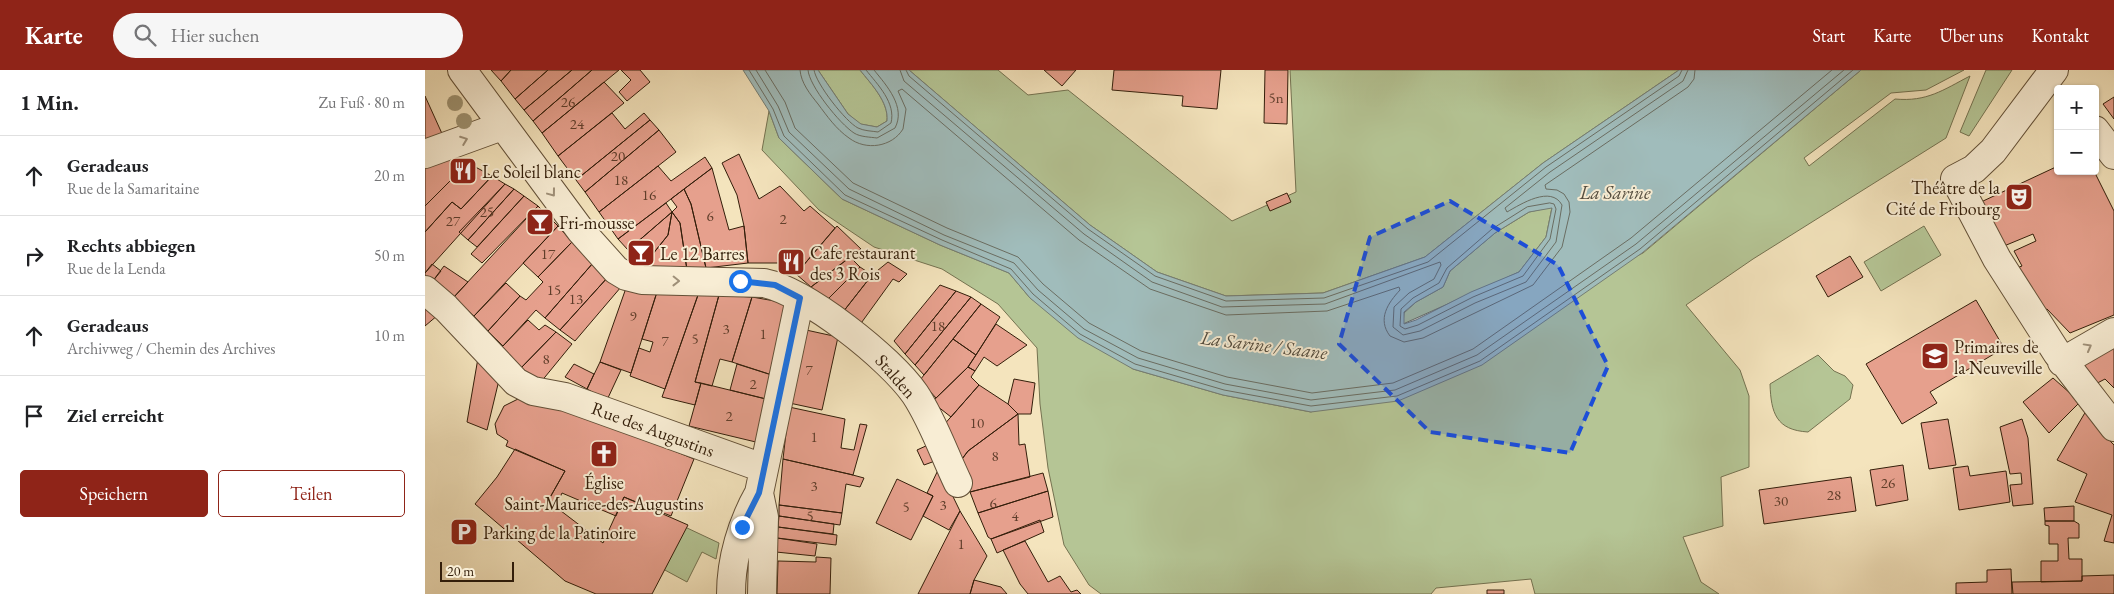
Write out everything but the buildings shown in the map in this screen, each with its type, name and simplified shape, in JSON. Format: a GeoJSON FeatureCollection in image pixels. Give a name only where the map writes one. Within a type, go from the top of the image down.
{"type":"FeatureCollection","features":[{"type":"Feature","properties":{"kind":"street","name":"Stalden"},"geometry":{"type":"LineString","coordinates":[[462,70],[501,126],[581,231],[616,270],[626,276],[642,280],[764,283],[775,285],[800,298],[860,338],[914,393],[931,424],[958,483]]}},
{"type":"Feature","properties":{"kind":"street"},"geometry":{"type":"LineString","coordinates":[[2051,76],[1993,151],[1974,169],[1955,179],[1997,259],[2062,362],[2114,427]]}},
{"type":"Feature","properties":{"kind":"street"},"geometry":{"type":"LineString","coordinates":[[425,154],[501,126]]}},
{"type":"Feature","properties":{"kind":"street"},"geometry":{"type":"LineString","coordinates":[[2099,135],[2114,155]]}},
{"type":"Feature","properties":{"kind":"street","name":"Rue des Augustins"},"geometry":{"type":"LineString","coordinates":[[425,290],[446,308],[517,382],[533,391],[565,397],[761,480]]}},
{"type":"Feature","properties":{"kind":"street"},"geometry":{"type":"LineString","coordinates":[[731,594],[731,582],[742,527],[761,480],[800,298]]}},
{"type":"Feature","properties":{"kind":"street"},"geometry":{"type":"LineString","coordinates":[[2062,362],[2114,332]]}},
{"type":"Feature","properties":{"kind":"street"},"geometry":{"type":"LineString","coordinates":[[761,480],[764,517],[762,594]]}},
{"type":"Feature","properties":{"kind":"highlighted area"},"geometry":{"type":"Polygon","coordinates":[[[1450,201],[1558,265],[1608,366],[1570,453],[1430,432],[1339,344],[1370,237],[1450,201]]]}},
{"type":"Feature","properties":{"kind":"green space"},"geometry":{"type":"Polygon","coordinates":[[[818,70],[860,70],[882,100],[887,114],[887,121],[877,127],[860,124],[848,114],[818,70]]]}},
{"type":"Feature","properties":{"kind":"green space"},"geometry":{"type":"Polygon","coordinates":[[[909,70],[998,70],[1028,95],[1068,90],[1232,221],[1296,192],[1290,70],[1679,70],[1543,163],[1425,257],[1323,293],[1226,296],[1157,272],[1090,225],[909,70]]]}},
{"type":"Feature","properties":{"kind":"green space"},"geometry":{"type":"Polygon","coordinates":[[[1861,70],[1964,70],[1926,90],[1891,93],[1804,158],[1809,166],[1895,99],[1926,97],[1970,76],[1946,138],[1753,259],[1686,305],[1740,370],[1749,396],[1749,467],[1721,477],[1723,526],[1683,537],[1701,582],[1719,594],[1535,594],[1531,579],[1436,588],[1431,594],[1101,594],[1089,585],[1064,545],[1048,468],[1040,404],[1037,348],[998,304],[942,269],[874,247],[819,210],[762,150],[769,111],[779,138],[842,199],[940,245],[1009,273],[1030,298],[1133,369],[1223,395],[1311,412],[1643,253],[1861,70]]]}},
{"type":"Feature","properties":{"kind":"green space"},"geometry":{"type":"Polygon","coordinates":[[[1986,70],[2012,70],[1969,136],[1960,132],[1986,70]]]}},
{"type":"Feature","properties":{"kind":"green space"},"geometry":{"type":"Polygon","coordinates":[[[1552,207],[1546,237],[1519,272],[1403,324],[1404,313],[1416,302],[1443,287],[1450,271],[1495,233],[1529,212],[1552,207]]]}},
{"type":"Feature","properties":{"kind":"green space"},"geometry":{"type":"Polygon","coordinates":[[[1924,226],[1941,255],[1881,291],[1864,262],[1924,226]]]}},
{"type":"Feature","properties":{"kind":"green space"},"geometry":{"type":"Polygon","coordinates":[[[1818,355],[1834,371],[1845,376],[1853,385],[1850,399],[1808,432],[1797,431],[1782,424],[1777,418],[1772,403],[1770,384],[1818,355]]]}},
{"type":"Feature","properties":{"kind":"green space"},"geometry":{"type":"Polygon","coordinates":[[[685,527],[719,543],[716,559],[702,552],[687,582],[663,569],[685,527]]]}},
{"type":"Feature","properties":{"kind":"water","name":"La Sarine"},"geometry":{"type":"Polygon","coordinates":[[[743,70],[818,70],[848,114],[861,124],[877,127],[887,121],[885,107],[860,70],[909,70],[1090,225],[1157,272],[1226,296],[1323,293],[1425,257],[1543,163],[1679,70],[1861,70],[1642,253],[1482,365],[1398,401],[1311,412],[1223,395],[1133,369],[1078,338],[1030,298],[1009,273],[940,245],[842,199],[779,138],[769,111],[743,70]],[[1552,208],[1529,212],[1495,233],[1450,271],[1443,287],[1416,302],[1404,312],[1404,324],[1416,320],[1471,292],[1519,272],[1546,237],[1552,208]]]}},
{"type":"Feature","properties":{"kind":"place","name":"Le Soleil blanc"},"geometry":{"type":"Point","coordinates":[463,171]}},
{"type":"Feature","properties":{"kind":"place","name":"Théâtre de la Cité de Fribourg"},"geometry":{"type":"Point","coordinates":[2019,197]}},
{"type":"Feature","properties":{"kind":"place","name":"Fri-mousse"},"geometry":{"type":"Point","coordinates":[540,222]}},
{"type":"Feature","properties":{"kind":"place","name":"Le 12 Barres"},"geometry":{"type":"Point","coordinates":[641,253]}},
{"type":"Feature","properties":{"kind":"place","name":"Cafe restaurant des 3 Rois"},"geometry":{"type":"Point","coordinates":[791,262]}},
{"type":"Feature","properties":{"kind":"place","name":"Primaires de la Neuveville"},"geometry":{"type":"Point","coordinates":[1935,356]}},
{"type":"Feature","properties":{"kind":"place","name":"Église Saint-Maurice-des-Augustins"},"geometry":{"type":"Point","coordinates":[604,454]}},
{"type":"Feature","properties":{"kind":"place","name":"Parking de la Patinoire"},"geometry":{"type":"Point","coordinates":[464,532]}},
{"type":"Feature","properties":{"kind":"route"},"geometry":{"type":"LineString","coordinates":[[740,281],[775,285],[800,298],[759,493],[742,527]]}},
{"type":"Feature","properties":{"kind":"water label","name":"La Sarine / Saane"},"geometry":{"type":"Point","coordinates":[1264,345]}}]}
